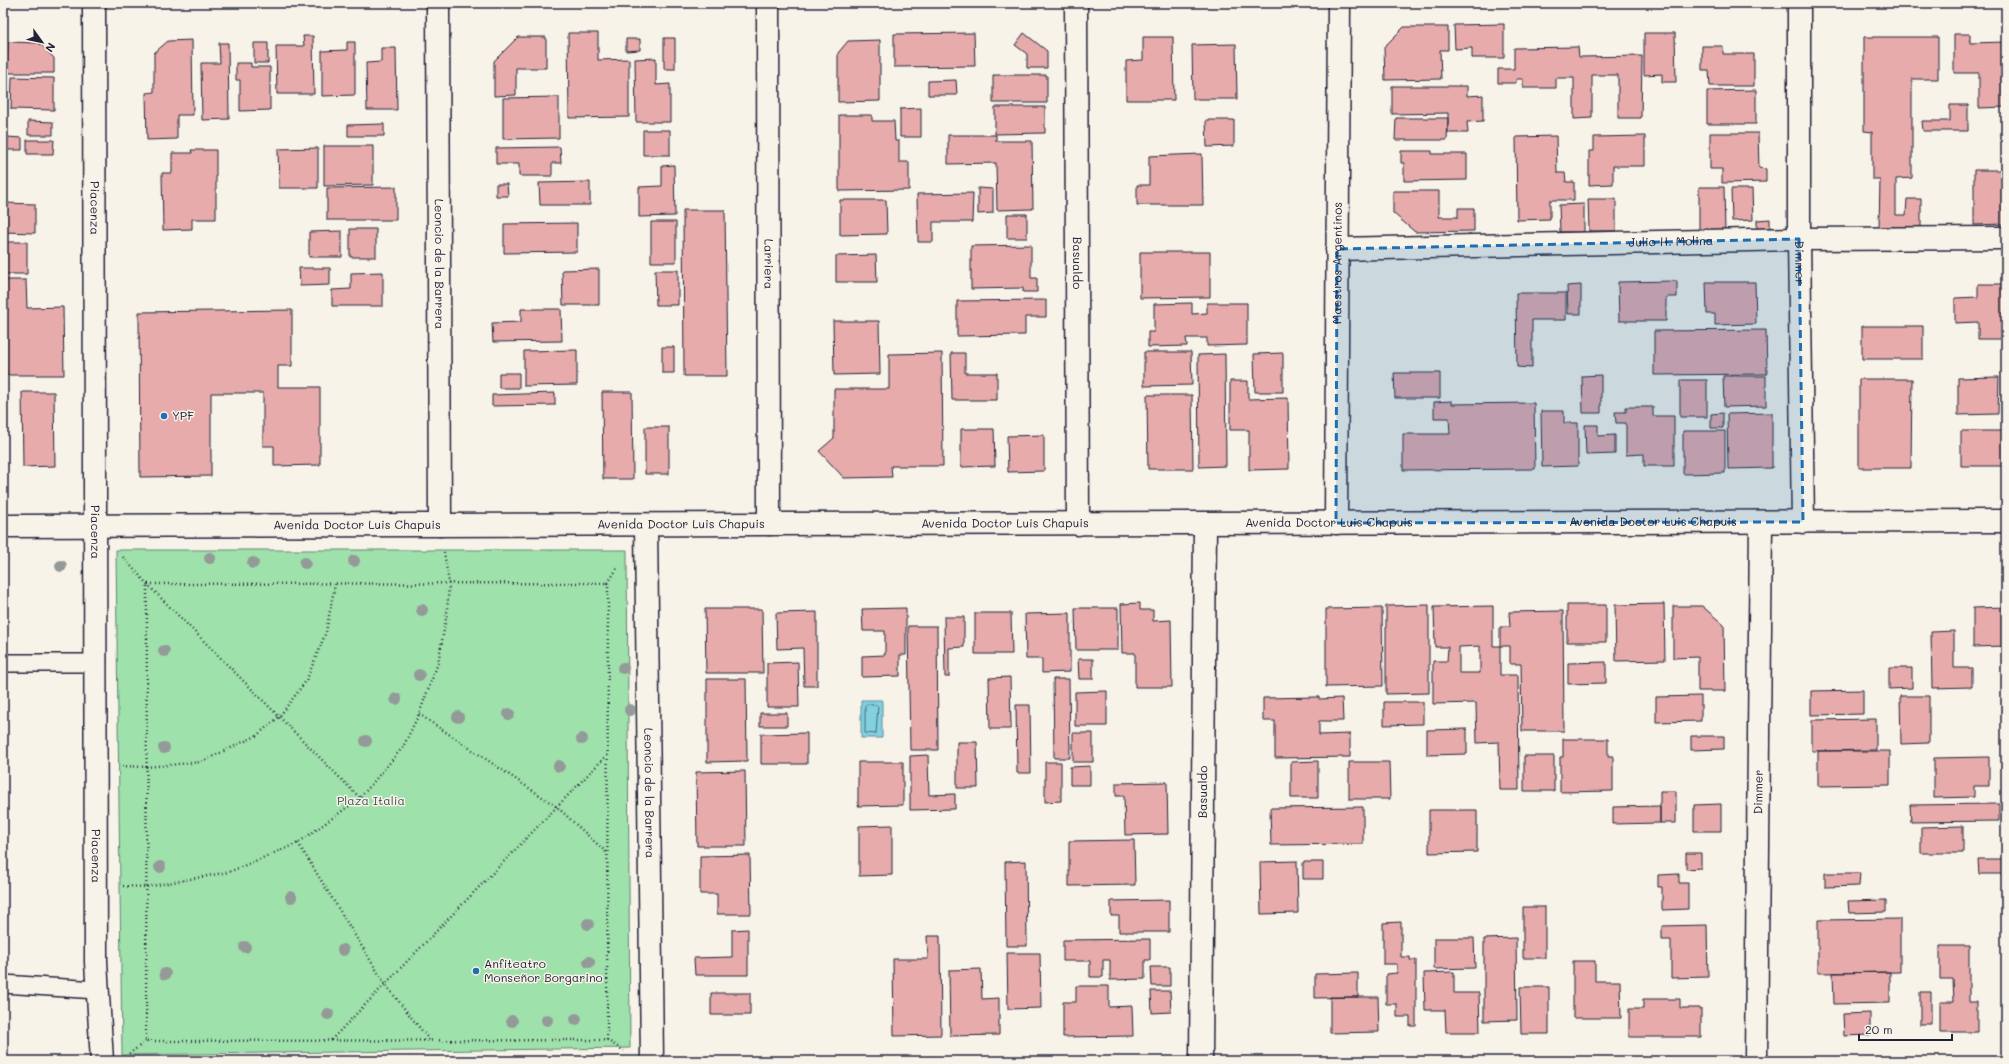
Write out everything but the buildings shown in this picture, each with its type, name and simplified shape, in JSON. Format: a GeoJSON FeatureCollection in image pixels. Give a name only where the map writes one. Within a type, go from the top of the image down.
{"type":"FeatureCollection","features":[{"type":"Feature","properties":{"kind":"street","name":"Piacenza"},"geometry":{"type":"LineString","coordinates":[[94,3],[96,886],[97,990],[102,1061]]}},
{"type":"Feature","properties":{"kind":"street","name":"Leoncio de la Barrera"},"geometry":{"type":"LineString","coordinates":[[438,3],[440,525]]}},
{"type":"Feature","properties":{"kind":"street","name":"Larriera"},"geometry":{"type":"LineString","coordinates":[[768,3],[769,524]]}},
{"type":"Feature","properties":{"kind":"street","name":"Basualdo"},"geometry":{"type":"LineString","coordinates":[[1076,3],[1078,524]]}},
{"type":"Feature","properties":{"kind":"street","name":"Maestros Argentinos"},"geometry":{"type":"LineString","coordinates":[[1336,523],[1339,3]]}},
{"type":"Feature","properties":{"kind":"street","name":"Dimmer"},"geometry":{"type":"LineString","coordinates":[[1799,3],[1798,239],[1803,522]]}},
{"type":"Feature","properties":{"kind":"street","name":"Julio H. Molina"},"geometry":{"type":"LineString","coordinates":[[1337,249],[1798,239],[2006,238]]}},
{"type":"Feature","properties":{"kind":"street","name":"Avenida Doctor Luis Chapuis"},"geometry":{"type":"LineString","coordinates":[[3,526],[2006,521]]}},
{"type":"Feature","properties":{"kind":"street","name":"Dimmer"},"geometry":{"type":"LineString","coordinates":[[1756,1061],[1761,522]]}},
{"type":"Feature","properties":{"kind":"street","name":"Basualdo"},"geometry":{"type":"LineString","coordinates":[[1201,1061],[1205,524]]}},
{"type":"Feature","properties":{"kind":"street","name":"Leoncio de la Barrera"},"geometry":{"type":"LineString","coordinates":[[646,525],[652,1061]]}},
{"type":"Feature","properties":{"kind":"lane"},"geometry":{"type":"LineString","coordinates":[[3,663],[96,663]]}},
{"type":"Feature","properties":{"kind":"lane"},"geometry":{"type":"LineString","coordinates":[[3,984],[97,990]]}},
{"type":"Feature","properties":{"kind":"path"},"geometry":{"type":"LineString","coordinates":[[96,886],[146,887],[229,872],[298,843],[360,798],[403,747],[419,714],[438,663],[447,614],[449,583],[440,525]]}},
{"type":"Feature","properties":{"kind":"path"},"geometry":{"type":"LineString","coordinates":[[95,526],[147,584],[360,798]]}},
{"type":"Feature","properties":{"kind":"path"},"geometry":{"type":"LineString","coordinates":[[125,1057],[146,1041],[607,1040],[608,583],[147,584]]}},
{"type":"Feature","properties":{"kind":"path"},"geometry":{"type":"LineString","coordinates":[[146,1041],[147,584]]}},
{"type":"Feature","properties":{"kind":"path"},"geometry":{"type":"LineString","coordinates":[[96,765],[146,767],[202,762],[256,736],[279,716],[306,681],[326,632],[335,584]]}},
{"type":"Feature","properties":{"kind":"path"},"geometry":{"type":"LineString","coordinates":[[419,714],[557,807],[607,853]]}},
{"type":"Feature","properties":{"kind":"path"},"geometry":{"type":"LineString","coordinates":[[330,1041],[607,755]]}},
{"type":"Feature","properties":{"kind":"path"},"geometry":{"type":"LineString","coordinates":[[298,843],[385,984],[430,1041]]}},
{"type":"Feature","properties":{"kind":"highlighted area"},"geometry":{"type":"Polygon","coordinates":[[[1799,239],[1803,522],[1336,523],[1337,249],[1799,239]]]}},
{"type":"Feature","properties":{"kind":"green space","name":"Plaza Italia"},"geometry":{"type":"Polygon","coordinates":[[[116,550],[627,550],[630,1048],[122,1055],[116,550]]]}},
{"type":"Feature","properties":{"kind":"water"},"geometry":{"type":"Polygon","coordinates":[[[861,700],[882,700],[882,738],[861,738],[861,700]]]}},
{"type":"Feature","properties":{"kind":"place","name":"YPF"},"geometry":{"type":"Point","coordinates":[164,416]}},
{"type":"Feature","properties":{"kind":"place","name":"Anfiteatro Monseñor Borgarino"},"geometry":{"type":"Point","coordinates":[476,971]}}]}
